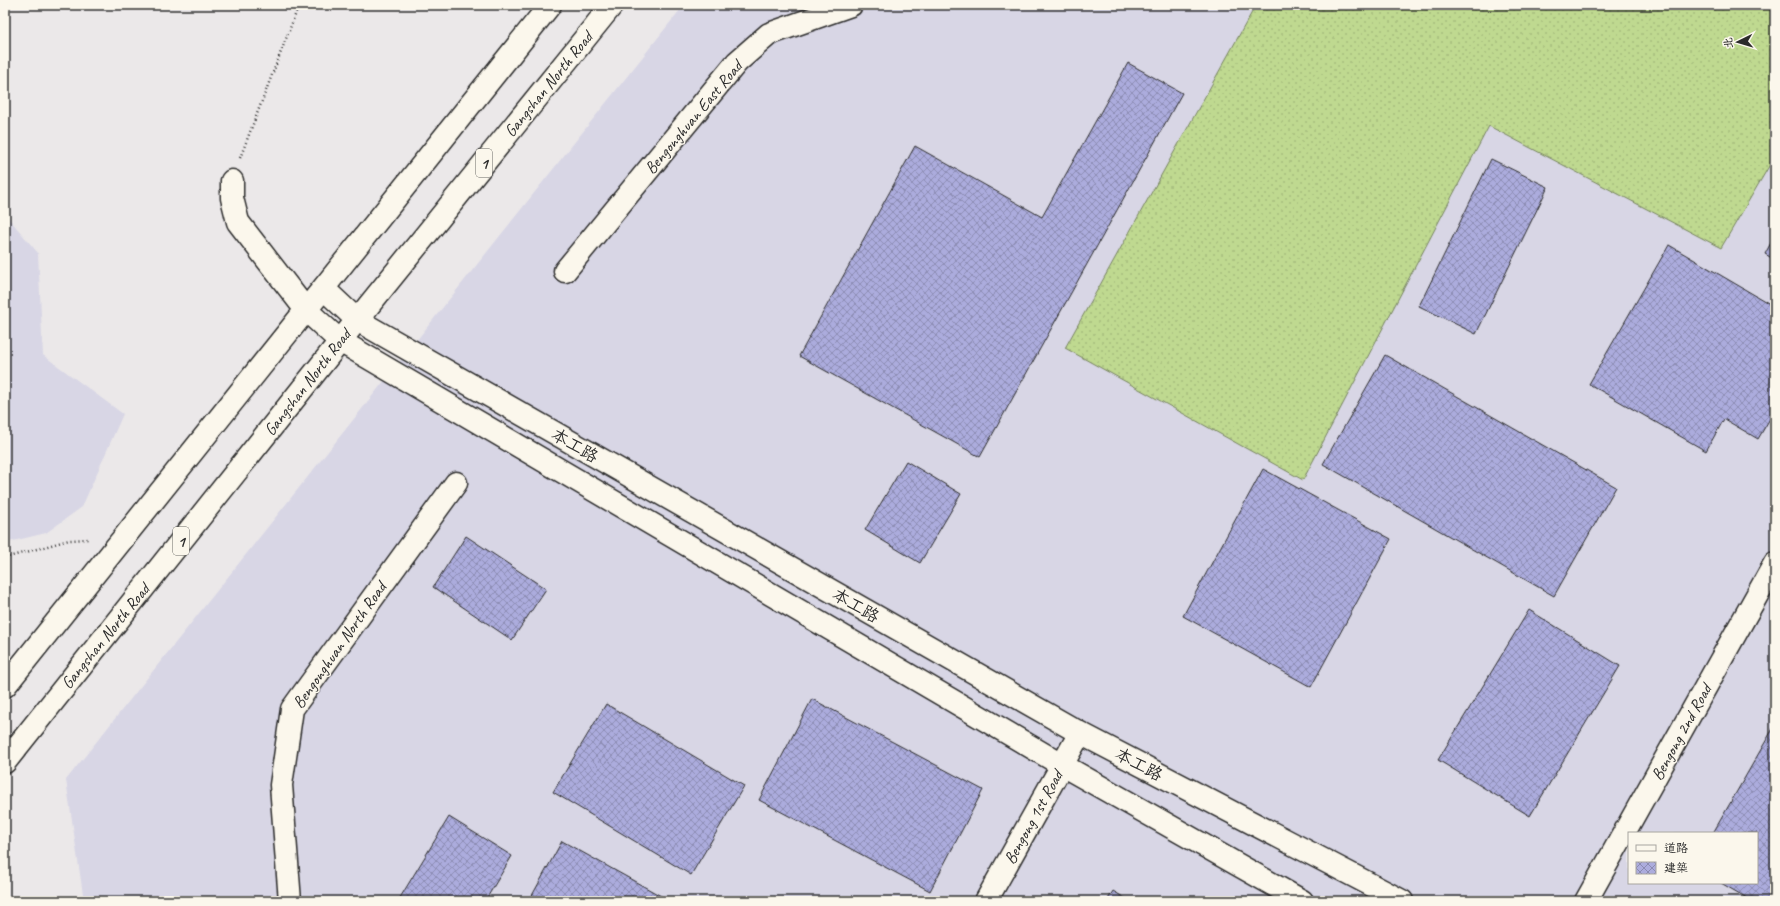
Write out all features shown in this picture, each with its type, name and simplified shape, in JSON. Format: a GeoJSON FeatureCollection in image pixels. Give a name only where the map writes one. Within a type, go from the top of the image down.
{"type":"FeatureCollection","features":[{"type":"Feature","properties":{"kind":"street"},"geometry":{"type":"LineString","coordinates":[[5,686],[550,5]]}},
{"type":"Feature","properties":{"kind":"street","name":"Gangshan North Road"},"geometry":{"type":"LineString","coordinates":[[5,762],[356,320],[612,5]]}},
{"type":"Feature","properties":{"kind":"street","name":"Bengonghuan East Road"},"geometry":{"type":"LineString","coordinates":[[565,271],[737,62],[769,34],[851,5]]}},
{"type":"Feature","properties":{"kind":"street","name":"本工路"},"geometry":{"type":"LineString","coordinates":[[232,181],[232,198],[238,222],[306,310],[340,341],[1062,765],[1302,901]]}},
{"type":"Feature","properties":{"kind":"street","name":"本工路"},"geometry":{"type":"LineString","coordinates":[[324,289],[356,320],[1080,733],[1402,901]]}},
{"type":"Feature","properties":{"kind":"street","name":"Bengonghuan North Road"},"geometry":{"type":"LineString","coordinates":[[290,901],[281,785],[292,709],[456,483]]}},
{"type":"Feature","properties":{"kind":"street","name":"Bengong 2nd Road"},"geometry":{"type":"LineString","coordinates":[[1586,901],[1775,563]]}},
{"type":"Feature","properties":{"kind":"street","name":"Bengong 1st Road"},"geometry":{"type":"LineString","coordinates":[[986,901],[1080,733]]}},
{"type":"Feature","properties":{"kind":"path"},"geometry":{"type":"LineString","coordinates":[[232,181],[299,5]]}},
{"type":"Feature","properties":{"kind":"path"},"geometry":{"type":"LineString","coordinates":[[5,558],[69,540],[125,536]]}},
{"type":"Feature","properties":{"kind":"shaded area"},"geometry":{"type":"Polygon","coordinates":[[[684,5],[1775,5],[1775,901],[84,901],[66,780],[684,5]]]}},
{"type":"Feature","properties":{"kind":"shaded area"},"geometry":{"type":"Polygon","coordinates":[[[5,214],[38,253],[43,355],[123,414],[82,507],[46,533],[5,543],[5,214]]]}},
{"type":"Feature","properties":{"kind":"green space"},"geometry":{"type":"Polygon","coordinates":[[[1256,5],[1775,5],[1775,156],[1721,248],[1489,126],[1303,480],[1065,348],[1256,5]]]}},
{"type":"Feature","properties":{"kind":"building"},"geometry":{"type":"Polygon","coordinates":[[[1128,63],[1182,93],[980,457],[799,356],[915,146],[1042,217],[1128,63]]]}},
{"type":"Feature","properties":{"kind":"building"},"geometry":{"type":"Polygon","coordinates":[[[1491,159],[1548,187],[1476,334],[1419,306],[1491,159]]]}},
{"type":"Feature","properties":{"kind":"building"},"geometry":{"type":"Polygon","coordinates":[[[1775,235],[1775,260],[1765,254],[1775,235]]]}},
{"type":"Feature","properties":{"kind":"building"},"geometry":{"type":"Polygon","coordinates":[[[1669,245],[1775,307],[1775,410],[1758,439],[1724,419],[1706,451],[1589,384],[1669,245]]]}},
{"type":"Feature","properties":{"kind":"building"},"geometry":{"type":"Polygon","coordinates":[[[1385,355],[1616,487],[1554,596],[1323,464],[1385,355]]]}},
{"type":"Feature","properties":{"kind":"building"},"geometry":{"type":"Polygon","coordinates":[[[906,461],[961,494],[920,563],[865,530],[906,461]]]}},
{"type":"Feature","properties":{"kind":"building"},"geometry":{"type":"Polygon","coordinates":[[[1263,469],[1391,539],[1311,687],[1183,616],[1263,469]]]}},
{"type":"Feature","properties":{"kind":"building"},"geometry":{"type":"Polygon","coordinates":[[[466,536],[546,589],[512,640],[433,587],[466,536]]]}},
{"type":"Feature","properties":{"kind":"building"},"geometry":{"type":"Polygon","coordinates":[[[1529,610],[1620,666],[1530,816],[1438,760],[1529,610]]]}},
{"type":"Feature","properties":{"kind":"building"},"geometry":{"type":"Polygon","coordinates":[[[812,699],[983,790],[930,891],[759,800],[812,699]]]}},
{"type":"Feature","properties":{"kind":"building"},"geometry":{"type":"Polygon","coordinates":[[[606,704],[744,786],[691,875],[553,792],[606,704]]]}},
{"type":"Feature","properties":{"kind":"building"},"geometry":{"type":"Polygon","coordinates":[[[1775,725],[1775,901],[1752,901],[1723,884],[1758,884],[1758,832],[1714,832],[1775,725]]]}},
{"type":"Feature","properties":{"kind":"building"},"geometry":{"type":"Polygon","coordinates":[[[449,817],[512,856],[485,901],[398,901],[449,817]]]}},
{"type":"Feature","properties":{"kind":"building"},"geometry":{"type":"Polygon","coordinates":[[[562,841],[670,901],[529,901],[562,841]]]}},
{"type":"Feature","properties":{"kind":"building"},"geometry":{"type":"Polygon","coordinates":[[[1113,891],[1130,901],[1107,901],[1113,891]]]}}]}
